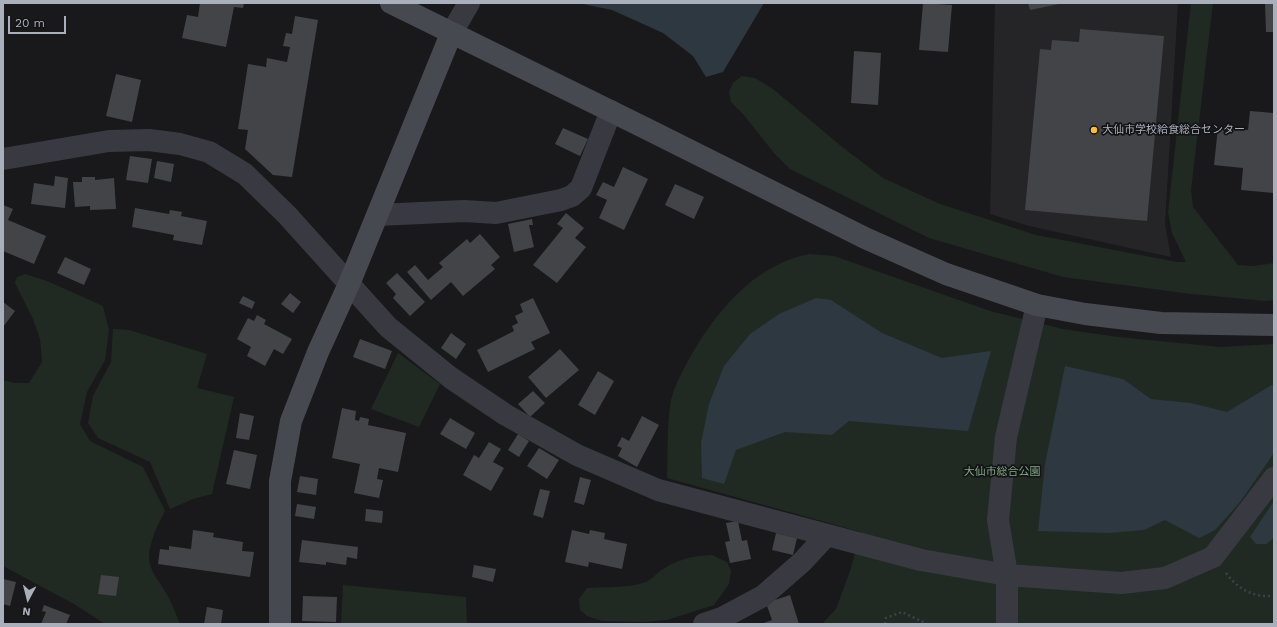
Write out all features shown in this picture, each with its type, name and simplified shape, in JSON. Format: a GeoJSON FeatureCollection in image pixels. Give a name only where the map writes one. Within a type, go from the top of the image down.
{"type":"FeatureCollection","features":[{"type":"Feature","properties":{"kind":"street"},"geometry":{"type":"LineString","coordinates":[[391,3],[865,238],[946,274],[1036,305],[1085,314],[1161,322],[1274,325]]}},
{"type":"Feature","properties":{"kind":"street"},"geometry":{"type":"LineString","coordinates":[[280,624],[280,481],[291,421],[318,352],[378,215],[451,34],[469,3]]}},
{"type":"Feature","properties":{"kind":"street"},"geometry":{"type":"LineString","coordinates":[[378,215],[464,211],[496,213],[549,204],[572,196],[580,188],[611,111]]}},
{"type":"Feature","properties":{"kind":"street"},"geometry":{"type":"LineString","coordinates":[[3,159],[109,141],[149,140],[180,144],[209,152],[245,174],[287,215],[388,327],[451,378],[506,415],[577,455],[658,490],[921,560],[1007,575],[1121,583],[1165,578],[1213,557],[1274,478]]}},
{"type":"Feature","properties":{"kind":"street"},"geometry":{"type":"LineString","coordinates":[[1007,624],[1007,575],[998,520],[1006,437],[1036,305]]}},
{"type":"Feature","properties":{"kind":"street"},"geometry":{"type":"LineString","coordinates":[[704,624],[722,618],[762,596],[802,562],[827,534]]}},
{"type":"Feature","properties":{"kind":"path"},"geometry":{"type":"LineString","coordinates":[[1213,557],[1230,579],[1244,591],[1265,597],[1274,596]]}},
{"type":"Feature","properties":{"kind":"path"},"geometry":{"type":"LineString","coordinates":[[885,624],[886,618],[902,612],[927,624]]}},
{"type":"Feature","properties":{"kind":"shaded area"},"geometry":{"type":"Polygon","coordinates":[[[578,3],[764,3],[723,72],[706,77],[693,56],[663,33],[612,10],[578,3]]]}},
{"type":"Feature","properties":{"kind":"shaded area"},"geometry":{"type":"Polygon","coordinates":[[[995,3],[1178,3],[1165,224],[1171,257],[1029,226],[990,214],[995,3]]]}},
{"type":"Feature","properties":{"kind":"shaded area"},"geometry":{"type":"Polygon","coordinates":[[[816,298],[831,300],[882,333],[942,358],[991,351],[968,431],[849,421],[832,435],[785,432],[736,450],[724,484],[702,478],[701,443],[709,404],[724,366],[750,334],[779,314],[816,298]]]}},
{"type":"Feature","properties":{"kind":"shaded area"},"geometry":{"type":"Polygon","coordinates":[[[1065,366],[1123,379],[1151,399],[1191,403],[1227,412],[1274,384],[1274,453],[1240,502],[1215,530],[1199,538],[1165,520],[1144,530],[1109,533],[1038,531],[1045,464],[1065,366]]]}},
{"type":"Feature","properties":{"kind":"shaded area"},"geometry":{"type":"Polygon","coordinates":[[[1274,501],[1274,538],[1266,544],[1256,544],[1250,537],[1274,501]]]}},
{"type":"Feature","properties":{"kind":"green space"},"geometry":{"type":"Polygon","coordinates":[[[1191,3],[1213,3],[1191,190],[1193,207],[1238,265],[1254,266],[1274,263],[1274,300],[1266,301],[1191,294],[1063,277],[929,238],[790,169],[774,153],[743,114],[731,102],[729,92],[733,83],[742,76],[755,78],[773,89],[841,146],[883,178],[940,204],[1036,235],[1177,262],[1186,262],[1172,233],[1168,212],[1191,3]]]}},
{"type":"Feature","properties":{"kind":"green space","name":"大仙市総合公園"},"geometry":{"type":"Polygon","coordinates":[[[809,254],[834,256],[990,311],[1063,329],[1118,337],[1220,347],[1274,344],[1274,624],[822,624],[836,609],[850,571],[861,532],[667,478],[668,423],[671,400],[680,377],[698,343],[723,309],[753,280],[770,269],[789,260],[809,254]]]}},
{"type":"Feature","properties":{"kind":"green space"},"geometry":{"type":"Polygon","coordinates":[[[25,274],[47,281],[103,306],[109,330],[105,360],[87,392],[80,424],[90,441],[143,467],[165,511],[156,528],[152,540],[149,559],[152,569],[169,598],[180,624],[105,624],[74,604],[3,566],[3,380],[14,383],[29,383],[42,362],[40,339],[33,319],[15,283],[17,277],[25,274]]]}},
{"type":"Feature","properties":{"kind":"green space"},"geometry":{"type":"Polygon","coordinates":[[[113,329],[129,330],[207,354],[197,388],[234,397],[212,494],[193,499],[170,509],[150,462],[98,438],[88,423],[93,396],[111,362],[113,329]]]}},
{"type":"Feature","properties":{"kind":"green space"},"geometry":{"type":"Polygon","coordinates":[[[398,353],[440,384],[419,427],[371,409],[398,353]]]}},
{"type":"Feature","properties":{"kind":"green space"},"geometry":{"type":"Polygon","coordinates":[[[712,555],[727,562],[731,571],[729,584],[714,605],[667,620],[644,622],[602,621],[587,616],[580,610],[579,599],[587,588],[635,585],[650,580],[660,571],[679,561],[691,557],[712,555]]]}},
{"type":"Feature","properties":{"kind":"green space"},"geometry":{"type":"Polygon","coordinates":[[[343,585],[466,597],[467,624],[341,624],[343,585]]]}},
{"type":"Feature","properties":{"kind":"building"},"geometry":{"type":"Polygon","coordinates":[[[200,3],[244,3],[243,8],[234,7],[226,47],[182,38],[187,15],[198,17],[200,3]]]}},
{"type":"Feature","properties":{"kind":"building"},"geometry":{"type":"Polygon","coordinates":[[[923,3],[952,5],[948,52],[919,50],[923,3]]]}},
{"type":"Feature","properties":{"kind":"building"},"geometry":{"type":"Polygon","coordinates":[[[1028,3],[1059,3],[1059,4],[1030,10],[1028,3]]]}},
{"type":"Feature","properties":{"kind":"building"},"geometry":{"type":"Polygon","coordinates":[[[1265,3],[1274,3],[1274,32],[1266,32],[1265,3]]]}},
{"type":"Feature","properties":{"kind":"building"},"geometry":{"type":"Polygon","coordinates":[[[295,16],[318,20],[292,177],[273,175],[245,149],[248,130],[238,129],[248,64],[266,67],[267,58],[287,62],[290,47],[283,46],[286,33],[292,34],[295,16]]]}},
{"type":"Feature","properties":{"kind":"building","name":"大仙市学校給食総合センター"},"geometry":{"type":"Polygon","coordinates":[[[1080,29],[1164,36],[1147,221],[1025,210],[1040,49],[1051,50],[1052,40],[1079,42],[1080,29]]]}},
{"type":"Feature","properties":{"kind":"building"},"geometry":{"type":"Polygon","coordinates":[[[854,51],[881,53],[878,105],[851,103],[854,51]]]}},
{"type":"Feature","properties":{"kind":"building"},"geometry":{"type":"Polygon","coordinates":[[[116,74],[141,80],[132,122],[106,116],[116,74]]]}},
{"type":"Feature","properties":{"kind":"building"},"geometry":{"type":"Polygon","coordinates":[[[1250,111],[1274,113],[1274,193],[1241,190],[1243,168],[1214,165],[1218,127],[1248,130],[1250,111]]]}},
{"type":"Feature","properties":{"kind":"building"},"geometry":{"type":"Polygon","coordinates":[[[563,128],[588,139],[580,156],[555,144],[563,128]]]}},
{"type":"Feature","properties":{"kind":"building"},"geometry":{"type":"Polygon","coordinates":[[[130,156],[152,159],[148,183],[126,180],[130,156]]]}},
{"type":"Feature","properties":{"kind":"building"},"geometry":{"type":"Polygon","coordinates":[[[157,161],[174,164],[171,182],[154,178],[157,161]]]}},
{"type":"Feature","properties":{"kind":"building"},"geometry":{"type":"Polygon","coordinates":[[[623,167],[648,179],[624,230],[599,218],[607,200],[596,195],[603,182],[614,187],[623,167]]]}},
{"type":"Feature","properties":{"kind":"building"},"geometry":{"type":"Polygon","coordinates":[[[55,176],[68,178],[65,208],[31,204],[34,183],[54,186],[55,176]]]}},
{"type":"Feature","properties":{"kind":"building"},"geometry":{"type":"Polygon","coordinates":[[[82,177],[95,177],[95,180],[114,178],[116,209],[90,210],[90,206],[75,207],[73,182],[82,182],[82,177]]]}},
{"type":"Feature","properties":{"kind":"building"},"geometry":{"type":"Polygon","coordinates":[[[675,184],[704,197],[694,219],[665,205],[675,184]]]}},
{"type":"Feature","properties":{"kind":"building"},"geometry":{"type":"Polygon","coordinates":[[[3,205],[13,209],[8,220],[46,236],[34,264],[3,251],[3,205]]]}},
{"type":"Feature","properties":{"kind":"building"},"geometry":{"type":"Polygon","coordinates":[[[135,208],[169,214],[170,210],[182,212],[181,216],[207,221],[202,245],[173,240],[174,235],[132,227],[135,208]]]}},
{"type":"Feature","properties":{"kind":"building"},"geometry":{"type":"Polygon","coordinates":[[[566,213],[584,228],[575,238],[586,247],[557,283],[533,265],[563,228],[557,224],[566,213]]]}},
{"type":"Feature","properties":{"kind":"building"},"geometry":{"type":"Polygon","coordinates":[[[532,219],[533,225],[529,225],[534,247],[514,252],[508,224],[532,219]]]}},
{"type":"Feature","properties":{"kind":"building"},"geometry":{"type":"Polygon","coordinates":[[[480,234],[500,257],[491,265],[495,269],[463,296],[451,282],[431,300],[407,272],[415,265],[428,280],[443,267],[439,263],[467,239],[470,243],[480,234]]]}},
{"type":"Feature","properties":{"kind":"building"},"geometry":{"type":"Polygon","coordinates":[[[65,257],[91,269],[84,285],[57,273],[65,257]]]}},
{"type":"Feature","properties":{"kind":"building"},"geometry":{"type":"Polygon","coordinates":[[[397,273],[425,302],[410,316],[393,298],[396,294],[386,283],[397,273]]]}},
{"type":"Feature","properties":{"kind":"building"},"geometry":{"type":"Polygon","coordinates":[[[290,293],[301,302],[293,313],[281,304],[290,293]]]}},
{"type":"Feature","properties":{"kind":"building"},"geometry":{"type":"Polygon","coordinates":[[[243,296],[255,302],[252,309],[239,303],[243,296]]]}},
{"type":"Feature","properties":{"kind":"building"},"geometry":{"type":"Polygon","coordinates":[[[533,298],[550,333],[531,342],[535,349],[488,372],[477,350],[514,331],[512,326],[518,323],[515,316],[523,312],[520,304],[533,298]]]}},
{"type":"Feature","properties":{"kind":"building"},"geometry":{"type":"Polygon","coordinates":[[[3,302],[15,311],[3,327],[3,302]]]}},
{"type":"Feature","properties":{"kind":"building"},"geometry":{"type":"Polygon","coordinates":[[[257,315],[266,320],[264,324],[292,339],[283,354],[274,349],[265,366],[247,356],[251,347],[237,339],[248,318],[254,321],[257,315]]]}},
{"type":"Feature","properties":{"kind":"building"},"geometry":{"type":"Polygon","coordinates":[[[451,333],[466,344],[456,359],[441,348],[451,333]]]}},
{"type":"Feature","properties":{"kind":"building"},"geometry":{"type":"Polygon","coordinates":[[[360,339],[392,351],[385,369],[353,357],[360,339]]]}},
{"type":"Feature","properties":{"kind":"building"},"geometry":{"type":"Polygon","coordinates":[[[560,349],[579,370],[546,398],[528,377],[560,349]]]}},
{"type":"Feature","properties":{"kind":"building"},"geometry":{"type":"Polygon","coordinates":[[[598,371],[614,381],[595,415],[578,405],[598,371]]]}},
{"type":"Feature","properties":{"kind":"building"},"geometry":{"type":"Polygon","coordinates":[[[533,391],[545,403],[530,417],[518,404],[533,391]]]}},
{"type":"Feature","properties":{"kind":"building"},"geometry":{"type":"Polygon","coordinates":[[[342,408],[356,411],[355,420],[359,421],[360,417],[369,419],[368,425],[406,433],[398,472],[379,468],[377,479],[383,480],[379,498],[354,493],[360,464],[332,458],[342,408]]]}},
{"type":"Feature","properties":{"kind":"building"},"geometry":{"type":"Polygon","coordinates":[[[240,413],[254,416],[249,440],[236,438],[240,413]]]}},
{"type":"Feature","properties":{"kind":"building"},"geometry":{"type":"Polygon","coordinates":[[[642,416],[659,425],[637,467],[618,456],[622,448],[617,446],[622,437],[629,441],[642,416]]]}},
{"type":"Feature","properties":{"kind":"building"},"geometry":{"type":"Polygon","coordinates":[[[450,418],[475,433],[466,449],[440,434],[450,418]]]}},
{"type":"Feature","properties":{"kind":"building"},"geometry":{"type":"Polygon","coordinates":[[[518,434],[529,441],[519,457],[508,450],[518,434]]]}},
{"type":"Feature","properties":{"kind":"building"},"geometry":{"type":"Polygon","coordinates":[[[489,442],[501,449],[493,462],[504,468],[491,491],[463,475],[474,455],[479,458],[489,442]]]}},
{"type":"Feature","properties":{"kind":"building"},"geometry":{"type":"Polygon","coordinates":[[[539,448],[559,460],[547,479],[527,466],[539,448]]]}},
{"type":"Feature","properties":{"kind":"building"},"geometry":{"type":"Polygon","coordinates":[[[234,450],[257,455],[250,489],[226,484],[234,450]]]}},
{"type":"Feature","properties":{"kind":"building"},"geometry":{"type":"Polygon","coordinates":[[[300,476],[318,479],[316,495],[297,492],[300,476]]]}},
{"type":"Feature","properties":{"kind":"building"},"geometry":{"type":"Polygon","coordinates":[[[580,477],[591,480],[584,505],[574,502],[580,477]]]}},
{"type":"Feature","properties":{"kind":"building"},"geometry":{"type":"Polygon","coordinates":[[[540,489],[550,491],[543,518],[533,515],[540,489]]]}},
{"type":"Feature","properties":{"kind":"building"},"geometry":{"type":"Polygon","coordinates":[[[297,504],[316,507],[314,519],[295,516],[297,504]]]}},
{"type":"Feature","properties":{"kind":"building"},"geometry":{"type":"Polygon","coordinates":[[[366,509],[383,511],[382,523],[365,521],[366,509]]]}},
{"type":"Feature","properties":{"kind":"building"},"geometry":{"type":"Polygon","coordinates":[[[738,521],[742,541],[747,540],[751,559],[730,563],[725,542],[730,541],[726,523],[738,521]]]}},
{"type":"Feature","properties":{"kind":"building"},"geometry":{"type":"Polygon","coordinates":[[[193,530],[214,533],[213,537],[243,542],[242,551],[254,552],[250,577],[158,564],[160,549],[169,550],[169,546],[191,549],[193,530]]]}},
{"type":"Feature","properties":{"kind":"building"},"geometry":{"type":"Polygon","coordinates":[[[572,530],[589,534],[590,530],[605,533],[604,539],[627,544],[622,569],[589,562],[588,567],[565,562],[572,530]]]}},
{"type":"Feature","properties":{"kind":"building"},"geometry":{"type":"Polygon","coordinates":[[[776,533],[797,538],[793,555],[772,550],[776,533]]]}},
{"type":"Feature","properties":{"kind":"building"},"geometry":{"type":"Polygon","coordinates":[[[302,540],[358,547],[357,559],[347,557],[346,565],[326,562],[326,565],[299,562],[302,540]]]}},
{"type":"Feature","properties":{"kind":"building"},"geometry":{"type":"Polygon","coordinates":[[[474,565],[496,569],[493,582],[472,577],[474,565]]]}},
{"type":"Feature","properties":{"kind":"building"},"geometry":{"type":"Polygon","coordinates":[[[101,575],[119,577],[116,596],[98,594],[101,575]]]}},
{"type":"Feature","properties":{"kind":"building"},"geometry":{"type":"Polygon","coordinates":[[[3,579],[16,582],[10,606],[3,604],[3,579]]]}},
{"type":"Feature","properties":{"kind":"building"},"geometry":{"type":"Polygon","coordinates":[[[790,595],[799,624],[761,624],[772,620],[766,603],[790,595]]]}},
{"type":"Feature","properties":{"kind":"building"},"geometry":{"type":"Polygon","coordinates":[[[303,596],[337,597],[336,622],[302,621],[303,596]]]}},
{"type":"Feature","properties":{"kind":"building"},"geometry":{"type":"Polygon","coordinates":[[[44,605],[70,615],[66,624],[41,624],[46,612],[42,611],[44,605]]]}},
{"type":"Feature","properties":{"kind":"building"},"geometry":{"type":"Polygon","coordinates":[[[207,607],[223,610],[221,624],[204,624],[207,607]]]}},
{"type":"Feature","properties":{"kind":"place","name":"大仙市学校給食総合センター"},"geometry":{"type":"Point","coordinates":[1094,130]}}]}
